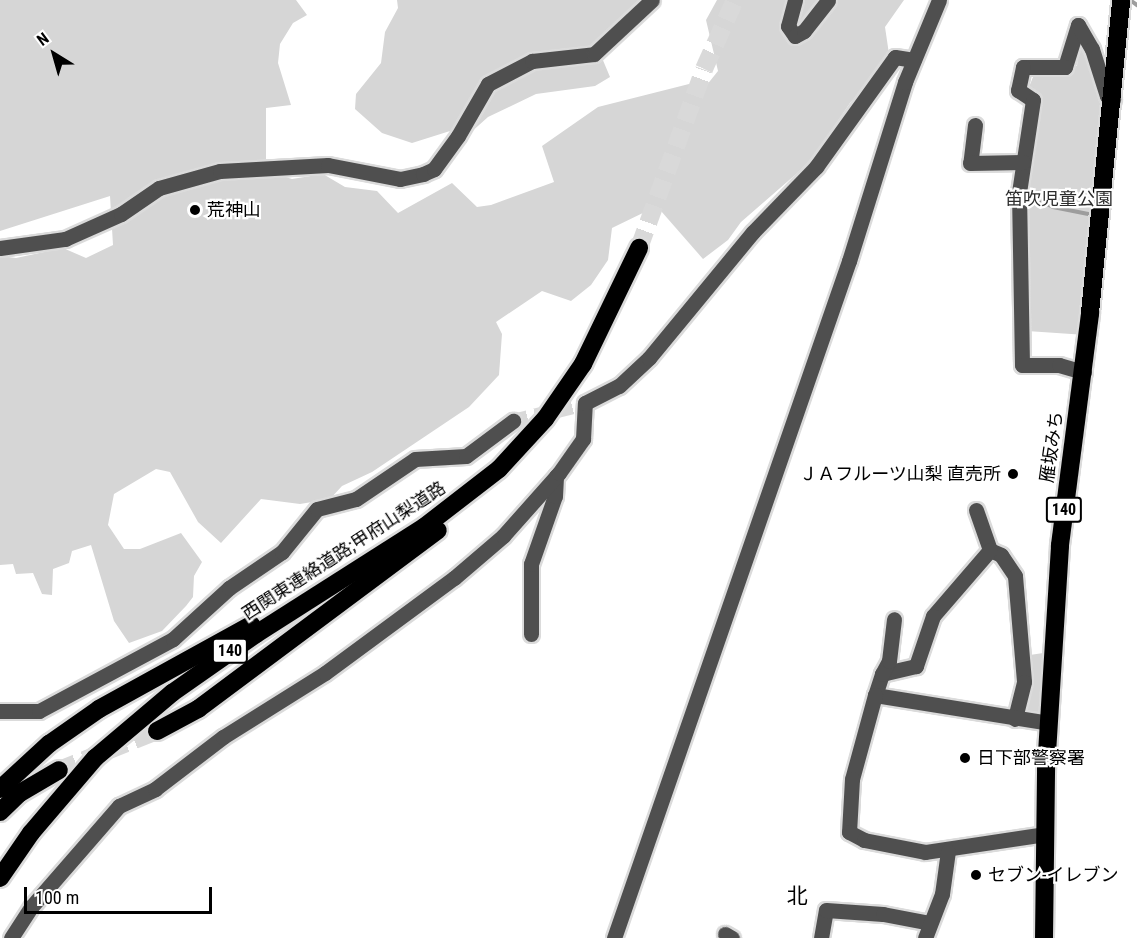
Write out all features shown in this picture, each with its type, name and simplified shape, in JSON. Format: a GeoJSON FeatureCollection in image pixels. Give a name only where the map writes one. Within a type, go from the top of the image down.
{"type":"FeatureCollection","features":[{"type":"Feature","properties":{"kind":"highway","name":"雁坂みち"},"geometry":{"type":"LineString","coordinates":[[1044,938],[1049,723],[1060,545],[1084,372],[1121,0]]}},
{"type":"Feature","properties":{"kind":"highway","name":"西関東連絡道路;甲府山梨道路"},"geometry":{"type":"LineString","coordinates":[[0,878],[71,784],[172,693],[455,505],[499,470],[544,419],[583,364],[639,248]]}},
{"type":"Feature","properties":{"kind":"highway"},"geometry":{"type":"LineString","coordinates":[[157,731],[198,709],[422,543],[499,470]]}},
{"type":"Feature","properties":{"kind":"highway"},"geometry":{"type":"LineString","coordinates":[[0,789],[49,744],[99,709],[317,588],[455,505]]}},
{"type":"Feature","properties":{"kind":"highway"},"geometry":{"type":"LineString","coordinates":[[0,812],[20,793],[59,770]]}},
{"type":"Feature","properties":{"kind":"street"},"geometry":{"type":"LineString","coordinates":[[0,248],[65,239],[121,214],[159,188],[220,171],[328,165],[400,179],[423,174],[434,169],[458,136],[488,84],[532,61],[594,54],[652,0]]}},
{"type":"Feature","properties":{"kind":"street"},"geometry":{"type":"LineString","coordinates":[[795,0],[788,26],[795,36],[804,31],[828,0]]}},
{"type":"Feature","properties":{"kind":"street"},"geometry":{"type":"LineString","coordinates":[[614,938],[849,261],[914,60],[939,0]]}},
{"type":"Feature","properties":{"kind":"street"},"geometry":{"type":"LineString","coordinates":[[1084,372],[1059,365],[1022,365],[1019,192],[1033,100],[1018,90],[1023,67],[1065,67],[1078,25],[1092,49],[1107,96],[1113,91]]}},
{"type":"Feature","properties":{"kind":"street"},"geometry":{"type":"LineString","coordinates":[[11,938],[46,889],[119,806],[155,789],[223,737],[308,685],[422,603],[487,551],[556,476],[583,439],[585,403],[620,386],[649,358],[753,232],[781,207],[816,167],[895,57],[914,60]]}},
{"type":"Feature","properties":{"kind":"street"},"geometry":{"type":"LineString","coordinates":[[975,125],[970,163],[1023,162]]}},
{"type":"Feature","properties":{"kind":"street"},"geometry":{"type":"LineString","coordinates":[[0,711],[39,711],[173,639],[229,588],[282,552],[317,509],[356,499],[415,459],[466,456],[513,421]]}},
{"type":"Feature","properties":{"kind":"street"},"geometry":{"type":"LineString","coordinates":[[531,634],[531,564],[555,496],[556,476]]}},
{"type":"Feature","properties":{"kind":"street"},"geometry":{"type":"LineString","coordinates":[[976,510],[990,550],[1001,555],[1015,576],[1024,682],[1015,719]]}},
{"type":"Feature","properties":{"kind":"street"},"geometry":{"type":"LineString","coordinates":[[882,674],[916,666],[933,616],[990,550]]}},
{"type":"Feature","properties":{"kind":"street"},"geometry":{"type":"LineString","coordinates":[[894,620],[889,661],[874,695],[852,779],[849,832],[874,842],[925,852],[948,851],[1024,834],[1045,834]]}},
{"type":"Feature","properties":{"kind":"street"},"geometry":{"type":"LineString","coordinates":[[874,695],[1049,723]]}},
{"type":"Feature","properties":{"kind":"street"},"geometry":{"type":"LineString","coordinates":[[925,938],[942,894],[948,851]]}},
{"type":"Feature","properties":{"kind":"street"},"geometry":{"type":"LineString","coordinates":[[821,938],[826,910],[883,914],[930,923]]}},
{"type":"Feature","properties":{"kind":"green space"},"geometry":{"type":"Polygon","coordinates":[[[0,0],[296,0],[307,15],[293,23],[280,44],[278,63],[291,105],[266,108],[266,171],[292,179],[323,174],[345,187],[377,191],[398,213],[452,183],[477,207],[491,205],[554,182],[542,146],[598,107],[689,84],[702,91],[718,71],[706,20],[717,0],[904,0],[885,27],[889,54],[876,74],[850,103],[810,162],[741,222],[728,240],[703,259],[661,211],[649,210],[612,228],[608,260],[591,285],[571,301],[542,291],[496,322],[502,334],[499,375],[469,407],[372,472],[342,486],[330,499],[300,504],[261,499],[221,543],[198,522],[170,472],[156,469],[114,494],[108,525],[124,549],[140,549],[181,533],[202,562],[194,576],[193,597],[186,606],[162,631],[129,643],[114,621],[91,545],[72,551],[69,563],[53,569],[52,595],[42,594],[33,573],[16,574],[13,564],[0,565],[0,256],[16,258],[63,248],[86,258],[113,245],[110,196],[0,231],[0,0]]]}},
{"type":"Feature","properties":{"kind":"green space"},"geometry":{"type":"Polygon","coordinates":[[[397,0],[645,0],[597,46],[610,77],[595,86],[536,94],[488,117],[469,134],[450,131],[412,143],[382,133],[355,109],[356,94],[381,63],[385,32],[398,8],[397,0]]]}},
{"type":"Feature","properties":{"kind":"green space","name":"笛吹児童公園"},"geometry":{"type":"Polygon","coordinates":[[[1080,34],[1104,100],[1086,335],[1027,331],[1023,162],[1040,95],[1029,87],[1037,67],[1077,66],[1080,34]]]}},
{"type":"Feature","properties":{"kind":"green space"},"geometry":{"type":"Polygon","coordinates":[[[1050,652],[1042,719],[1016,716],[1023,656],[1050,652]]]}},
{"type":"Feature","properties":{"kind":"waterway"},"geometry":{"type":"LineString","coordinates":[[1130,0],[1137,5]]}},
{"type":"Feature","properties":{"kind":"waterway"},"geometry":{"type":"LineString","coordinates":[[1023,194],[1053,207],[1093,215]]}},
{"type":"Feature","properties":{"kind":"tunnel"},"geometry":{"type":"LineString","coordinates":[[639,248],[704,69],[735,0]]}},
{"type":"Feature","properties":{"kind":"tunnel"},"geometry":{"type":"LineString","coordinates":[[513,421],[585,403]]}},
{"type":"Feature","properties":{"kind":"tunnel"},"geometry":{"type":"LineString","coordinates":[[59,770],[157,731]]}},
{"type":"Feature","properties":{"kind":"place","name":"荒神山"},"geometry":{"type":"Point","coordinates":[195,210]}},
{"type":"Feature","properties":{"kind":"place","name":"ＪＡフルーツ山梨 直売所"},"geometry":{"type":"Point","coordinates":[1013,474]}},
{"type":"Feature","properties":{"kind":"place","name":"日下部警察署"},"geometry":{"type":"Point","coordinates":[965,758]}},
{"type":"Feature","properties":{"kind":"place","name":"セブン-イレブン"},"geometry":{"type":"Point","coordinates":[976,875]}},
{"type":"Feature","properties":{"kind":"district","name":"北"},"geometry":{"type":"Point","coordinates":[797,896]}}]}
